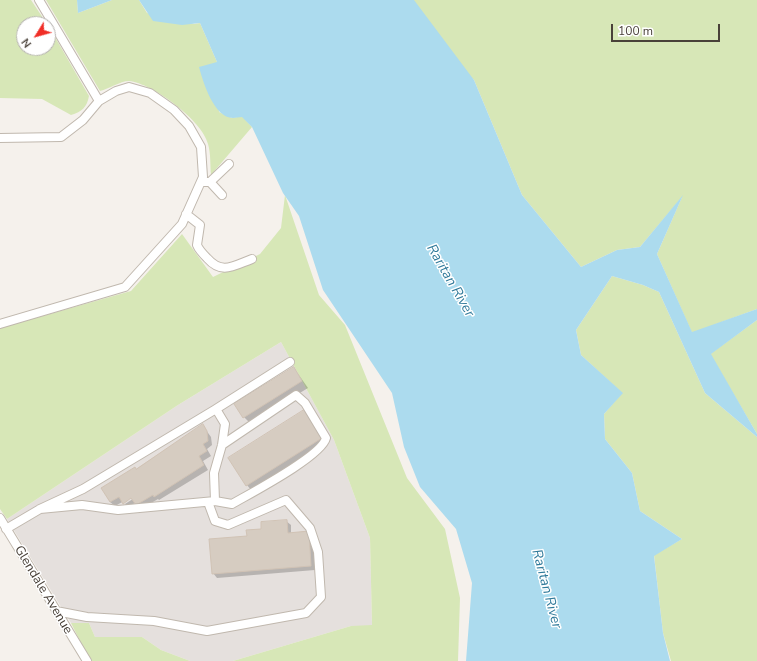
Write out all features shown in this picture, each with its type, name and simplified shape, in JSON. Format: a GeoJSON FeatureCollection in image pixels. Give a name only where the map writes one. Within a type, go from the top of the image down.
{"type":"FeatureCollection","features":[{"type":"Feature","properties":{"kind":"street"},"geometry":{"type":"LineString","coordinates":[[39,0],[99,101]]}},
{"type":"Feature","properties":{"kind":"street"},"geometry":{"type":"LineString","coordinates":[[0,138],[61,137],[83,120],[99,101],[116,91],[129,87],[150,93],[174,110],[189,126],[200,147],[203,177],[182,224],[125,287],[0,324]]}},
{"type":"Feature","properties":{"kind":"street"},"geometry":{"type":"LineString","coordinates":[[201,182],[210,182],[229,164]]}},
{"type":"Feature","properties":{"kind":"street"},"geometry":{"type":"LineString","coordinates":[[210,182],[222,195]]}},
{"type":"Feature","properties":{"kind":"street"},"geometry":{"type":"LineString","coordinates":[[186,214],[200,225],[197,245],[214,266],[222,269],[252,259]]}},
{"type":"Feature","properties":{"kind":"street"},"geometry":{"type":"LineString","coordinates":[[6,529],[40,509],[83,489],[216,409],[290,362]]}},
{"type":"Feature","properties":{"kind":"street"},"geometry":{"type":"LineString","coordinates":[[40,509],[82,506],[118,510],[212,502],[232,504],[302,462],[325,443],[326,438],[305,403],[296,396],[222,445]]}},
{"type":"Feature","properties":{"kind":"street"},"geometry":{"type":"LineString","coordinates":[[56,611],[87,617],[154,621],[207,631],[306,613],[321,597],[318,552],[310,528],[286,500],[228,525],[215,521],[212,502],[214,473],[222,445],[224,424],[216,409]]}},
{"type":"Feature","properties":{"kind":"street","name":"Glendale Avenue"},"geometry":{"type":"LineString","coordinates":[[0,518],[87,661]]}},
{"type":"Feature","properties":{"kind":"shaded area"},"geometry":{"type":"Polygon","coordinates":[[[281,342],[334,440],[370,538],[372,626],[351,626],[233,661],[190,661],[161,650],[142,637],[95,637],[89,623],[71,623],[7,519],[178,405],[281,342]]]}},
{"type":"Feature","properties":{"kind":"green space"},"geometry":{"type":"Polygon","coordinates":[[[0,0],[31,0],[42,16],[16,16],[16,56],[56,56],[56,39],[89,96],[87,103],[81,111],[71,115],[42,99],[0,98],[0,0]]]}},
{"type":"Feature","properties":{"kind":"green space"},"geometry":{"type":"Polygon","coordinates":[[[46,0],[77,0],[78,13],[112,0],[139,0],[147,13],[194,24],[200,23],[217,62],[219,112],[232,118],[242,116],[252,127],[211,175],[208,144],[197,125],[187,114],[163,96],[139,83],[126,81],[100,91],[46,0]]]}},
{"type":"Feature","properties":{"kind":"green space"},"geometry":{"type":"Polygon","coordinates":[[[384,0],[757,0],[757,309],[692,333],[657,254],[682,197],[640,247],[617,250],[581,267],[522,195],[474,80],[384,0]]]}},
{"type":"Feature","properties":{"kind":"green space"},"geometry":{"type":"Polygon","coordinates":[[[285,195],[319,295],[345,325],[407,478],[445,529],[460,598],[458,661],[233,661],[351,626],[372,625],[370,538],[334,440],[281,342],[178,405],[7,519],[0,509],[0,328],[131,291],[182,234],[213,277],[260,254],[281,228],[285,195]]]}},
{"type":"Feature","properties":{"kind":"green space"},"geometry":{"type":"Polygon","coordinates":[[[612,276],[643,285],[659,292],[705,393],[757,437],[757,661],[671,661],[663,633],[654,555],[682,539],[640,511],[632,473],[605,439],[604,414],[622,393],[581,355],[576,330],[612,276]]]}},
{"type":"Feature","properties":{"kind":"green space"},"geometry":{"type":"Polygon","coordinates":[[[757,320],[757,434],[710,354],[757,320]]]}},
{"type":"Feature","properties":{"kind":"green space"},"geometry":{"type":"Polygon","coordinates":[[[71,623],[89,623],[95,637],[142,637],[161,650],[190,661],[90,661],[71,623]]]}},
{"type":"Feature","properties":{"kind":"water"},"geometry":{"type":"Polygon","coordinates":[[[77,0],[112,0],[78,13],[77,0]]]}},
{"type":"Feature","properties":{"kind":"water","name":"Raritan River"},"geometry":{"type":"Polygon","coordinates":[[[139,0],[414,0],[474,80],[522,195],[581,267],[617,250],[640,247],[683,195],[657,254],[692,332],[757,309],[757,320],[711,354],[757,434],[757,437],[705,393],[659,292],[643,285],[612,276],[576,330],[581,355],[623,393],[604,414],[605,439],[632,473],[640,511],[682,539],[654,556],[663,633],[670,661],[466,661],[472,583],[456,529],[420,487],[404,447],[392,393],[323,290],[299,216],[283,193],[252,127],[242,117],[233,118],[220,112],[210,98],[199,67],[217,62],[200,23],[182,25],[153,21],[139,0]]]}},
{"type":"Feature","properties":{"kind":"building"},"geometry":{"type":"Polygon","coordinates":[[[294,367],[302,381],[243,418],[234,404],[294,367]]]}},
{"type":"Feature","properties":{"kind":"building"},"geometry":{"type":"Polygon","coordinates":[[[304,410],[322,438],[246,486],[228,458],[304,410]]]}},
{"type":"Feature","properties":{"kind":"building"},"geometry":{"type":"Polygon","coordinates":[[[203,424],[207,431],[208,441],[203,444],[207,451],[199,456],[204,465],[154,497],[153,495],[136,505],[131,498],[123,504],[119,497],[110,502],[101,488],[135,467],[136,469],[203,424]]]}},
{"type":"Feature","properties":{"kind":"building"},"geometry":{"type":"Polygon","coordinates":[[[287,520],[288,533],[309,531],[311,566],[212,574],[209,539],[247,536],[246,530],[261,529],[261,522],[287,520]]]}}]}
